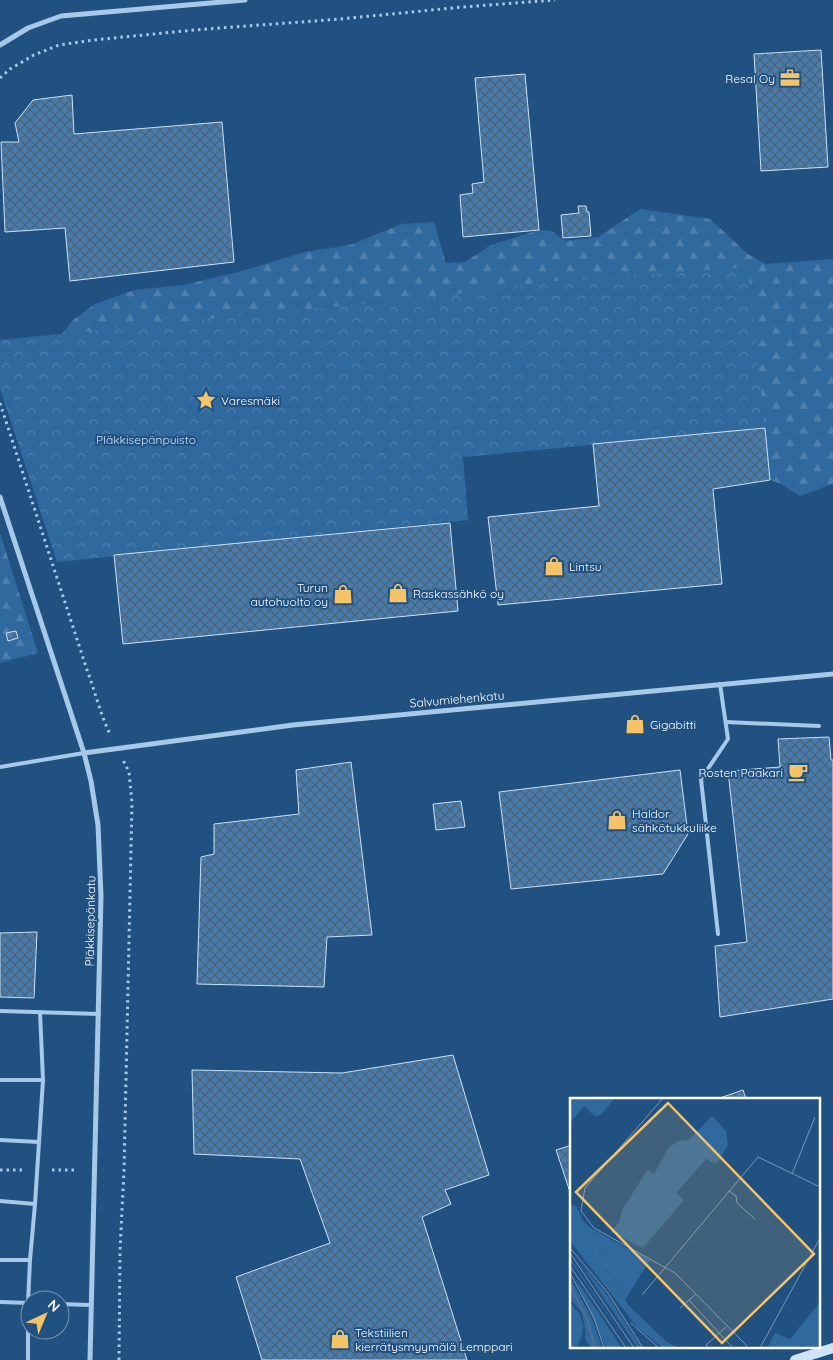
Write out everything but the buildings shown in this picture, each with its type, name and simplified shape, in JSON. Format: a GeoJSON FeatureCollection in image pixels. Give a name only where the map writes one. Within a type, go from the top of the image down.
{"type":"FeatureCollection","features":[{"type":"Feature","properties":{"kind":"street"},"geometry":{"type":"LineString","coordinates":[[0,45],[28,28],[61,16],[245,0]]}},
{"type":"Feature","properties":{"kind":"street","name":"Pläkkisepänkatu"},"geometry":{"type":"LineString","coordinates":[[0,498],[84,753],[98,825],[101,896],[90,1360]]}},
{"type":"Feature","properties":{"kind":"street","name":"Salvumiehenkatu"},"geometry":{"type":"LineString","coordinates":[[84,753],[294,724],[833,674]]}},
{"type":"Feature","properties":{"kind":"street"},"geometry":{"type":"LineString","coordinates":[[795,1360],[833,1348]]}},
{"type":"Feature","properties":{"kind":"lane"},"geometry":{"type":"LineString","coordinates":[[718,934],[701,778],[728,738],[720,684]]}},
{"type":"Feature","properties":{"kind":"lane"},"geometry":{"type":"LineString","coordinates":[[726,722],[819,726]]}},
{"type":"Feature","properties":{"kind":"lane"},"geometry":{"type":"LineString","coordinates":[[0,767],[84,753]]}},
{"type":"Feature","properties":{"kind":"lane"},"geometry":{"type":"LineString","coordinates":[[0,1011],[99,1014]]}},
{"type":"Feature","properties":{"kind":"lane"},"geometry":{"type":"LineString","coordinates":[[29,1290],[43,1080],[40,1012]]}},
{"type":"Feature","properties":{"kind":"lane"},"geometry":{"type":"LineString","coordinates":[[0,1080],[43,1080]]}},
{"type":"Feature","properties":{"kind":"lane"},"geometry":{"type":"LineString","coordinates":[[0,1140],[40,1142]]}},
{"type":"Feature","properties":{"kind":"lane"},"geometry":{"type":"LineString","coordinates":[[0,1201],[35,1204]]}},
{"type":"Feature","properties":{"kind":"lane"},"geometry":{"type":"LineString","coordinates":[[0,1260],[30,1260]]}},
{"type":"Feature","properties":{"kind":"lane"},"geometry":{"type":"LineString","coordinates":[[0,1302],[20,1303]]}},
{"type":"Feature","properties":{"kind":"lane"},"geometry":{"type":"LineString","coordinates":[[70,1304],[91,1305]]}},
{"type":"Feature","properties":{"kind":"lane"},"geometry":{"type":"LineString","coordinates":[[28,1340],[28,1360]]}},
{"type":"Feature","properties":{"kind":"path"},"geometry":{"type":"LineString","coordinates":[[0,78],[10,69],[34,55],[59,45],[77,42],[194,30],[554,0]]}},
{"type":"Feature","properties":{"kind":"path"},"geometry":{"type":"LineString","coordinates":[[0,403],[105,726]]}},
{"type":"Feature","properties":{"kind":"path"},"geometry":{"type":"LineString","coordinates":[[119,1360],[120,1250],[124,1171],[132,813],[129,772]]}},
{"type":"Feature","properties":{"kind":"path"},"geometry":{"type":"LineString","coordinates":[[0,1170],[23,1170]]}},
{"type":"Feature","properties":{"kind":"path"},"geometry":{"type":"LineString","coordinates":[[52,1170],[75,1170]]}},
{"type":"Feature","properties":{"kind":"green space"},"geometry":{"type":"Polygon","coordinates":[[[640,209],[710,219],[748,254],[766,264],[833,259],[833,484],[800,496],[779,483],[770,480],[765,428],[463,457],[62,334],[73,320],[95,304],[134,290],[183,285],[242,271],[305,252],[350,245],[402,224],[434,222],[446,263],[465,262],[491,245],[539,230],[551,231],[565,241],[598,237],[640,209]]]}},
{"type":"Feature","properties":{"kind":"green space","name":"Pläkkisepänpuisto"},"geometry":{"type":"Polygon","coordinates":[[[748,267],[765,428],[463,457],[468,520],[57,562],[0,389],[0,340],[450,295],[543,282],[748,267]]]}},
{"type":"Feature","properties":{"kind":"green space"},"geometry":{"type":"Polygon","coordinates":[[[0,533],[38,653],[0,663],[0,533]]]}},
{"type":"Feature","properties":{"kind":"place","name":"Resal Oy"},"geometry":{"type":"Point","coordinates":[790,78]}},
{"type":"Feature","properties":{"kind":"place","name":"Varesmäki"},"geometry":{"type":"Point","coordinates":[206,400]}},
{"type":"Feature","properties":{"kind":"place","name":"Lintsu"},"geometry":{"type":"Point","coordinates":[554,566]}},
{"type":"Feature","properties":{"kind":"place","name":"Raskassähkö oy"},"geometry":{"type":"Point","coordinates":[398,593]}},
{"type":"Feature","properties":{"kind":"place","name":"Turun autohuolto oy"},"geometry":{"type":"Point","coordinates":[343,594]}},
{"type":"Feature","properties":{"kind":"place","name":"Gigabitti"},"geometry":{"type":"Point","coordinates":[635,724]}},
{"type":"Feature","properties":{"kind":"place","name":"Rosten Paakari"},"geometry":{"type":"Point","coordinates":[798,772]}},
{"type":"Feature","properties":{"kind":"place","name":"Haldor sähkötukkuliike"},"geometry":{"type":"Point","coordinates":[617,820]}},
{"type":"Feature","properties":{"kind":"place","name":"Tekstiilien kierrätysmyymälä Lemppari"},"geometry":{"type":"Point","coordinates":[340,1339]}}]}
